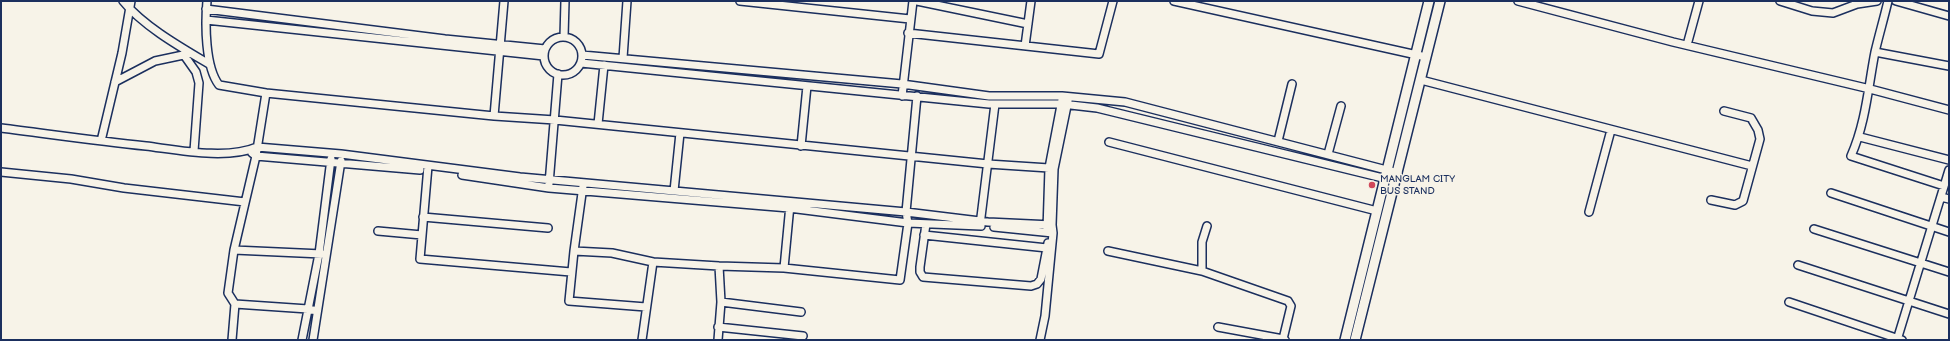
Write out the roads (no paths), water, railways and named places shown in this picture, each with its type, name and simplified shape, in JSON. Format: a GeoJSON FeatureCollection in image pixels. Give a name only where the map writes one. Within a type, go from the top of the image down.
{"type":"FeatureCollection","features":[{"type":"Feature","properties":{"kind":"main road"},"geometry":{"type":"LineString","coordinates":[[1345,340],[1429,1]]}},
{"type":"Feature","properties":{"kind":"main road"},"geometry":{"type":"LineString","coordinates":[[1355,340],[1440,1]]}},
{"type":"Feature","properties":{"kind":"street"},"geometry":{"type":"LineString","coordinates":[[123,1],[130,5],[188,54],[209,64]]}},
{"type":"Feature","properties":{"kind":"street"},"geometry":{"type":"LineString","coordinates":[[207,1],[206,20],[209,64],[213,77],[219,85],[266,93],[494,116],[598,124],[801,146],[912,155],[988,164],[1048,168]]}},
{"type":"Feature","properties":{"kind":"street"},"geometry":{"type":"LineString","coordinates":[[494,116],[504,1]]}},
{"type":"Feature","properties":{"kind":"street"},"geometry":{"type":"LineString","coordinates":[[564,37],[565,1]]}},
{"type":"Feature","properties":{"kind":"street"},"geometry":{"type":"LineString","coordinates":[[623,58],[627,1]]}},
{"type":"Feature","properties":{"kind":"street"},"geometry":{"type":"LineString","coordinates":[[740,1],[803,5],[910,19]]}},
{"type":"Feature","properties":{"kind":"street"},"geometry":{"type":"LineString","coordinates":[[902,96],[902,84],[913,1]]}},
{"type":"Feature","properties":{"kind":"street"},"geometry":{"type":"LineString","coordinates":[[1025,46],[1031,1]]}},
{"type":"Feature","properties":{"kind":"street"},"geometry":{"type":"LineString","coordinates":[[908,33],[1099,54],[1114,1]]}},
{"type":"Feature","properties":{"kind":"street"},"geometry":{"type":"LineString","coordinates":[[1174,1],[1426,57]]}},
{"type":"Feature","properties":{"kind":"street"},"geometry":{"type":"LineString","coordinates":[[1518,1],[1687,45],[1870,89],[1949,110]]}},
{"type":"Feature","properties":{"kind":"street"},"geometry":{"type":"LineString","coordinates":[[1687,45],[1699,1]]}},
{"type":"Feature","properties":{"kind":"street"},"geometry":{"type":"LineString","coordinates":[[1780,1],[1812,11],[1833,13],[1857,4],[1876,1]]}},
{"type":"Feature","properties":{"kind":"street"},"geometry":{"type":"LineString","coordinates":[[1888,1],[1875,52],[1870,89],[1860,137],[1851,156],[1944,186]]}},
{"type":"Feature","properties":{"kind":"street"},"geometry":{"type":"LineString","coordinates":[[1896,1],[1949,16]]}},
{"type":"Feature","properties":{"kind":"street"},"geometry":{"type":"LineString","coordinates":[[922,2],[1028,24]]}},
{"type":"Feature","properties":{"kind":"street"},"geometry":{"type":"LineString","coordinates":[[101,141],[122,53],[130,5]]}},
{"type":"Feature","properties":{"kind":"street"},"geometry":{"type":"LineString","coordinates":[[206,9],[500,48]]}},
{"type":"Feature","properties":{"kind":"street"},"geometry":{"type":"LineString","coordinates":[[206,20],[545,53]]}},
{"type":"Feature","properties":{"kind":"street"},"geometry":{"type":"LineString","coordinates":[[564,37],[576,42],[582,55],[581,63],[572,73],[558,74],[548,68],[545,53],[552,40],[564,37]]}},
{"type":"Feature","properties":{"kind":"street"},"geometry":{"type":"LineString","coordinates":[[1875,52],[1949,66]]}},
{"type":"Feature","properties":{"kind":"street"},"geometry":{"type":"LineString","coordinates":[[115,82],[155,61],[188,54]]}},
{"type":"Feature","properties":{"kind":"street"},"geometry":{"type":"LineString","coordinates":[[188,54],[199,83],[194,151]]}},
{"type":"Feature","properties":{"kind":"street"},"geometry":{"type":"LineString","coordinates":[[582,55],[902,84],[989,96],[1125,102],[1328,154],[1396,177]]}},
{"type":"Feature","properties":{"kind":"street"},"geometry":{"type":"LineString","coordinates":[[581,63],[902,96],[917,96],[995,104],[1065,100],[1386,174]]}},
{"type":"Feature","properties":{"kind":"street"},"geometry":{"type":"LineString","coordinates":[[598,124],[604,65]]}},
{"type":"Feature","properties":{"kind":"street"},"geometry":{"type":"LineString","coordinates":[[548,188],[558,74]]}},
{"type":"Feature","properties":{"kind":"street"},"geometry":{"type":"LineString","coordinates":[[1421,80],[1752,166]]}},
{"type":"Feature","properties":{"kind":"street"},"geometry":{"type":"LineString","coordinates":[[1278,142],[1292,84]]}},
{"type":"Feature","properties":{"kind":"street"},"geometry":{"type":"LineString","coordinates":[[801,146],[807,86]]}},
{"type":"Feature","properties":{"kind":"street"},"geometry":{"type":"LineString","coordinates":[[232,340],[235,304],[228,293],[234,250],[256,156],[266,93]]}},
{"type":"Feature","properties":{"kind":"street"},"geometry":{"type":"LineString","coordinates":[[574,251],[612,253],[653,262],[784,268],[900,280],[908,223],[906,212],[917,96]]}},
{"type":"Feature","properties":{"kind":"street"},"geometry":{"type":"LineString","coordinates":[[926,224],[920,267],[923,277],[1031,286],[1037,284],[1041,279],[1050,230],[1048,168],[1065,100]]}},
{"type":"Feature","properties":{"kind":"street"},"geometry":{"type":"LineString","coordinates":[[1040,340],[1045,316],[1054,169],[1065,100]]}},
{"type":"Feature","properties":{"kind":"street"},"geometry":{"type":"LineString","coordinates":[[981,224],[995,104]]}},
{"type":"Feature","properties":{"kind":"street"},"geometry":{"type":"LineString","coordinates":[[1328,154],[1341,106]]}},
{"type":"Feature","properties":{"kind":"street"},"geometry":{"type":"LineString","coordinates":[[1711,200],[1735,205],[1743,201],[1760,138],[1756,123],[1751,118],[1724,111]]}},
{"type":"Feature","properties":{"kind":"street"},"geometry":{"type":"LineString","coordinates":[[1,128],[194,151],[248,151],[257,147],[341,154],[548,188],[583,187],[674,191],[790,205],[908,223],[981,224]]}},
{"type":"Feature","properties":{"kind":"street"},"geometry":{"type":"LineString","coordinates":[[1589,212],[1611,130]]}},
{"type":"Feature","properties":{"kind":"street"},"geometry":{"type":"LineString","coordinates":[[674,191],[680,133]]}},
{"type":"Feature","properties":{"kind":"street"},"geometry":{"type":"LineString","coordinates":[[1860,137],[1949,160]]}},
{"type":"Feature","properties":{"kind":"street"},"geometry":{"type":"LineString","coordinates":[[1109,142],[1377,211]]}},
{"type":"Feature","properties":{"kind":"street"},"geometry":{"type":"LineString","coordinates":[[248,151],[256,156],[341,164],[427,168],[549,180],[583,187],[790,205],[906,212],[981,224],[1050,230]]}},
{"type":"Feature","properties":{"kind":"street"},"geometry":{"type":"LineString","coordinates":[[302,340],[319,254],[332,154]]}},
{"type":"Feature","properties":{"kind":"street"},"geometry":{"type":"LineString","coordinates":[[313,340],[341,164],[341,154]]}},
{"type":"Feature","properties":{"kind":"street"},"geometry":{"type":"LineString","coordinates":[[427,168],[420,259],[571,272]]}},
{"type":"Feature","properties":{"kind":"street"},"geometry":{"type":"LineString","coordinates":[[1789,302],[1899,340],[1949,170]]}},
{"type":"Feature","properties":{"kind":"street"},"geometry":{"type":"LineString","coordinates":[[1,172],[51,176],[124,188],[245,202]]}},
{"type":"Feature","properties":{"kind":"street"},"geometry":{"type":"LineString","coordinates":[[583,187],[571,272],[570,301],[646,307]]}},
{"type":"Feature","properties":{"kind":"street"},"geometry":{"type":"LineString","coordinates":[[1831,193],[1949,232]]}},
{"type":"Feature","properties":{"kind":"street"},"geometry":{"type":"LineString","coordinates":[[1941,197],[1949,199]]}},
{"type":"Feature","properties":{"kind":"street"},"geometry":{"type":"LineString","coordinates":[[784,268],[790,205]]}},
{"type":"Feature","properties":{"kind":"street"},"geometry":{"type":"LineString","coordinates":[[423,217],[548,228]]}},
{"type":"Feature","properties":{"kind":"street"},"geometry":{"type":"LineString","coordinates":[[1202,271],[1202,242],[1207,226]]}},
{"type":"Feature","properties":{"kind":"street"},"geometry":{"type":"LineString","coordinates":[[1814,229],[1949,272]]}},
{"type":"Feature","properties":{"kind":"street"},"geometry":{"type":"LineString","coordinates":[[378,231],[422,235]]}},
{"type":"Feature","properties":{"kind":"street"},"geometry":{"type":"LineString","coordinates":[[924,235],[1047,248]]}},
{"type":"Feature","properties":{"kind":"street"},"geometry":{"type":"LineString","coordinates":[[234,250],[327,254]]}},
{"type":"Feature","properties":{"kind":"street"},"geometry":{"type":"LineString","coordinates":[[1108,251],[1202,271],[1288,301],[1290,306],[1284,340],[1218,327]]}},
{"type":"Feature","properties":{"kind":"street"},"geometry":{"type":"LineString","coordinates":[[642,340],[653,262]]}},
{"type":"Feature","properties":{"kind":"street"},"geometry":{"type":"LineString","coordinates":[[1798,265],[1949,314]]}},
{"type":"Feature","properties":{"kind":"street"},"geometry":{"type":"LineString","coordinates":[[718,340],[721,302],[719,266]]}},
{"type":"Feature","properties":{"kind":"street"},"geometry":{"type":"LineString","coordinates":[[721,302],[801,312]]}},
{"type":"Feature","properties":{"kind":"street"},"geometry":{"type":"LineString","coordinates":[[235,304],[308,309],[317,311]]}},
{"type":"Feature","properties":{"kind":"street"},"geometry":{"type":"LineString","coordinates":[[718,327],[804,336]]}},
{"type":"Feature","properties":{"kind":"place","name":"MANGLAM CITY BUS STAND"},"geometry":{"type":"Point","coordinates":[1372,185]}}]}
